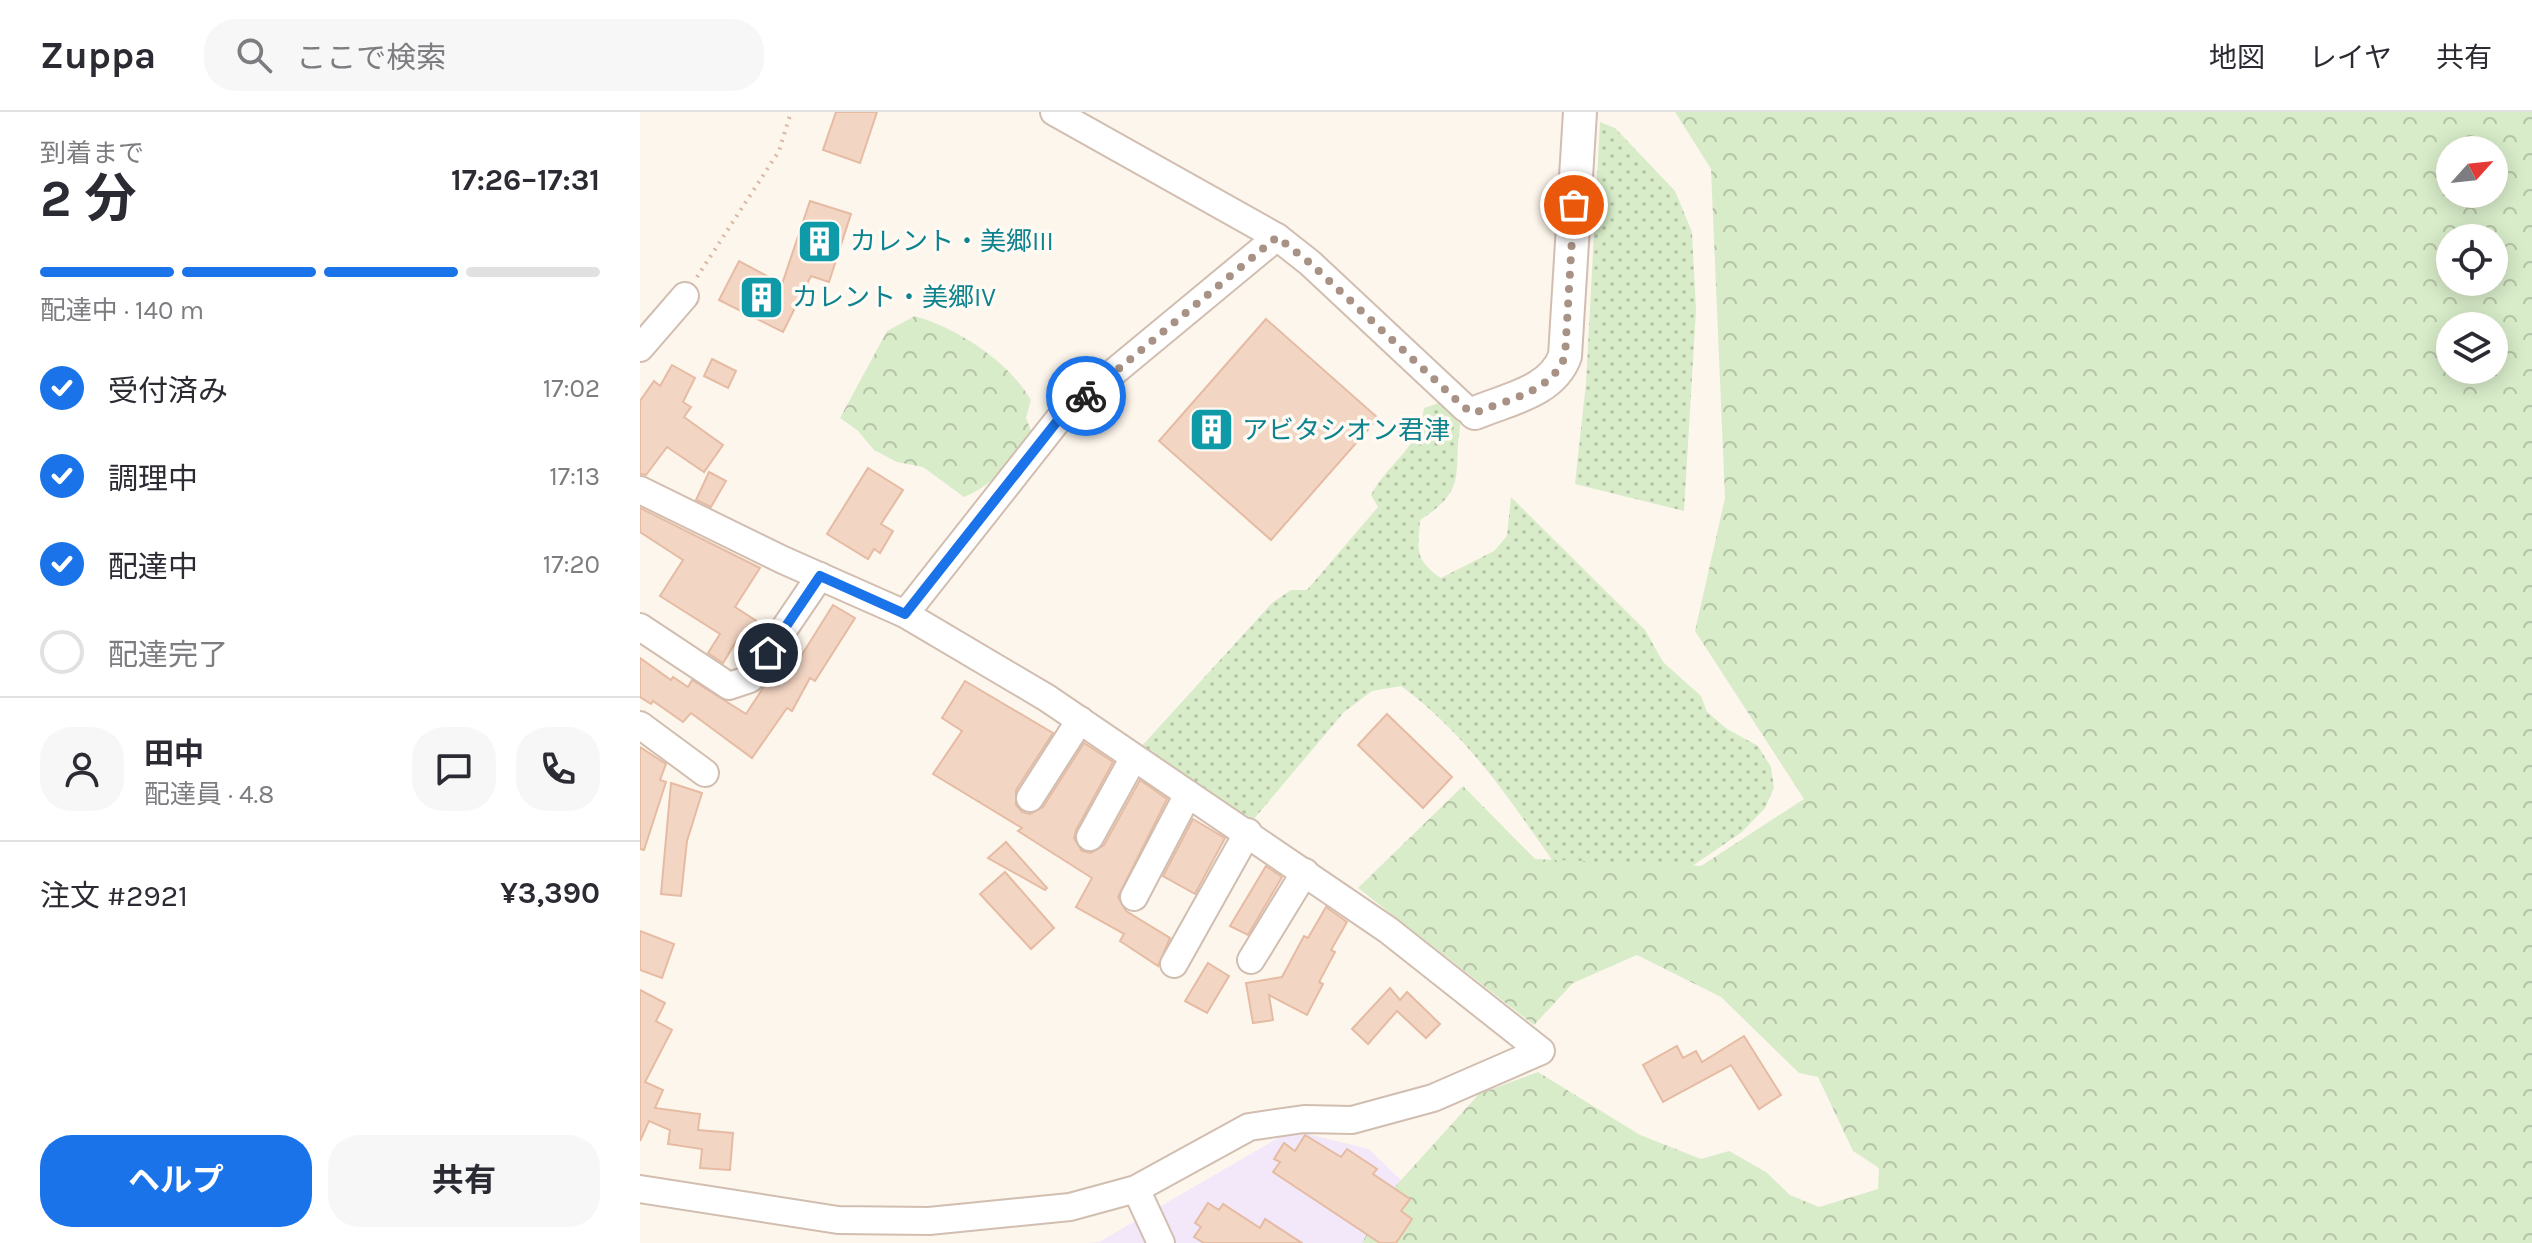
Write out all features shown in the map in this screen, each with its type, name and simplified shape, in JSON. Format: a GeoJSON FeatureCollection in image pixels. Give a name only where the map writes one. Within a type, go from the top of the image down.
{"type":"FeatureCollection","features":[{"type":"Feature","properties":{"kind":"street"},"geometry":{"type":"LineString","coordinates":[[1054,112],[1277,237],[1310,263],[1465,408],[1475,413],[1543,385],[1559,372],[1565,356],[1580,112]]}},
{"type":"Feature","properties":{"kind":"street"},"geometry":{"type":"LineString","coordinates":[[905,614],[1062,415],[1277,237]]}},
{"type":"Feature","properties":{"kind":"street"},"geometry":{"type":"LineString","coordinates":[[640,348],[685,296]]}},
{"type":"Feature","properties":{"kind":"street"},"geometry":{"type":"LineString","coordinates":[[640,490],[905,614],[1080,720],[1388,930],[1541,1051],[1433,1098],[1352,1120],[1304,1119],[1249,1127],[1136,1189],[1070,1207],[929,1221],[838,1220],[640,1189]]}},
{"type":"Feature","properties":{"kind":"street"},"geometry":{"type":"LineString","coordinates":[[640,627],[729,686],[740,685],[750,679],[820,576]]}},
{"type":"Feature","properties":{"kind":"street"},"geometry":{"type":"LineString","coordinates":[[1030,798],[1080,720]]}},
{"type":"Feature","properties":{"kind":"street"},"geometry":{"type":"LineString","coordinates":[[640,725],[705,773]]}},
{"type":"Feature","properties":{"kind":"street"},"geometry":{"type":"LineString","coordinates":[[1090,837],[1133,759]]}},
{"type":"Feature","properties":{"kind":"street"},"geometry":{"type":"LineString","coordinates":[[1134,897],[1188,794]]}},
{"type":"Feature","properties":{"kind":"street"},"geometry":{"type":"LineString","coordinates":[[1174,964],[1248,832]]}},
{"type":"Feature","properties":{"kind":"street"},"geometry":{"type":"LineString","coordinates":[[1251,960],[1305,872]]}},
{"type":"Feature","properties":{"kind":"street"},"geometry":{"type":"LineString","coordinates":[[1136,1189],[1161,1243]]}},
{"type":"Feature","properties":{"kind":"path"},"geometry":{"type":"LineString","coordinates":[[685,296],[779,151],[791,112]]}},
{"type":"Feature","properties":{"kind":"shaded area"},"geometry":{"type":"Polygon","coordinates":[[[1292,1130],[1369,1149],[1450,1228],[1451,1243],[1087,1243],[1099,1242],[1292,1130]]]}},
{"type":"Feature","properties":{"kind":"green space"},"geometry":{"type":"Polygon","coordinates":[[[1675,112],[2532,112],[2532,1243],[1362,1243],[1392,1190],[1479,1094],[1538,1072],[1640,1135],[1701,1159],[1729,1151],[1766,1172],[1790,1195],[1819,1207],[1878,1189],[1879,1168],[1853,1151],[1818,1077],[1799,1073],[1721,997],[1637,955],[1573,983],[1534,1025],[1358,888],[1463,786],[1535,859],[1701,866],[1804,799],[1695,631],[1725,498],[1711,169],[1675,112]]]}},
{"type":"Feature","properties":{"kind":"green space"},"geometry":{"type":"Polygon","coordinates":[[[1600,122],[1615,128],[1675,191],[1692,232],[1696,310],[1684,511],[1575,484],[1586,383],[1600,122]]]}},
{"type":"Feature","properties":{"kind":"green space"},"geometry":{"type":"Polygon","coordinates":[[[915,316],[948,329],[981,348],[1009,372],[1031,400],[1026,418],[1033,436],[993,479],[964,497],[923,467],[897,462],[874,450],[857,430],[840,418],[887,331],[915,316]]]}},
{"type":"Feature","properties":{"kind":"green space"},"geometry":{"type":"Polygon","coordinates":[[[1442,402],[1461,422],[1456,478],[1447,498],[1420,520],[1419,547],[1426,565],[1441,578],[1494,551],[1507,536],[1511,497],[1645,630],[1663,662],[1701,696],[1707,712],[1727,729],[1758,746],[1771,767],[1774,788],[1765,808],[1742,832],[1685,871],[1557,867],[1505,793],[1467,747],[1401,686],[1372,691],[1344,712],[1253,820],[1140,748],[1272,603],[1291,590],[1307,590],[1378,507],[1371,495],[1410,445],[1421,423],[1424,408],[1442,402]]]}},
{"type":"Feature","properties":{"kind":"building"},"geometry":{"type":"Polygon","coordinates":[[[836,112],[877,112],[860,163],[823,150],[836,112]]]}},
{"type":"Feature","properties":{"kind":"building"},"geometry":{"type":"Polygon","coordinates":[[[810,201],[851,214],[829,282],[811,276],[783,332],[719,300],[739,261],[782,284],[810,201]]]}},
{"type":"Feature","properties":{"kind":"building","name":"アビタシオン君津"},"geometry":{"type":"Polygon","coordinates":[[[1266,319],[1378,418],[1271,540],[1159,441],[1266,319]]]}},
{"type":"Feature","properties":{"kind":"building"},"geometry":{"type":"Polygon","coordinates":[[[712,359],[736,371],[728,388],[704,376],[712,359]]]}},
{"type":"Feature","properties":{"kind":"building"},"geometry":{"type":"Polygon","coordinates":[[[672,365],[695,378],[683,402],[691,407],[684,417],[723,445],[704,472],[667,447],[646,475],[640,474],[640,401],[654,381],[660,386],[672,365]]]}},
{"type":"Feature","properties":{"kind":"building"},"geometry":{"type":"Polygon","coordinates":[[[868,468],[903,490],[881,524],[893,531],[880,553],[874,549],[868,559],[827,534],[868,468]]]}},
{"type":"Feature","properties":{"kind":"building"},"geometry":{"type":"Polygon","coordinates":[[[709,472],[726,481],[711,507],[696,500],[709,472]]]}},
{"type":"Feature","properties":{"kind":"building"},"geometry":{"type":"Polygon","coordinates":[[[640,508],[760,568],[735,607],[766,627],[751,649],[737,640],[723,663],[708,653],[720,634],[660,596],[683,560],[640,532],[640,508]]]}},
{"type":"Feature","properties":{"kind":"building"},"geometry":{"type":"Polygon","coordinates":[[[833,605],[855,618],[815,681],[810,678],[792,711],[787,708],[752,758],[691,713],[683,722],[653,701],[651,704],[640,697],[640,658],[671,680],[673,677],[688,687],[692,680],[746,714],[775,670],[788,677],[833,605]]]}},
{"type":"Feature","properties":{"kind":"building"},"geometry":{"type":"Polygon","coordinates":[[[965,681],[1053,733],[1016,790],[1016,805],[1022,812],[1030,814],[1043,807],[1084,743],[1113,762],[1076,830],[1074,838],[1082,851],[1091,853],[1104,845],[1140,780],[1167,799],[1118,897],[1126,911],[1170,938],[1158,966],[1120,941],[1124,934],[1076,907],[1092,878],[1018,831],[1022,828],[933,774],[962,731],[942,718],[965,681]]]}},
{"type":"Feature","properties":{"kind":"building"},"geometry":{"type":"Polygon","coordinates":[[[1387,714],[1452,777],[1423,808],[1358,745],[1387,714]]]}},
{"type":"Feature","properties":{"kind":"building"},"geometry":{"type":"Polygon","coordinates":[[[640,747],[666,764],[660,780],[666,782],[644,850],[640,849],[640,747]]]}},
{"type":"Feature","properties":{"kind":"building"},"geometry":{"type":"Polygon","coordinates":[[[671,783],[702,793],[687,841],[681,896],[661,894],[671,783]]]}},
{"type":"Feature","properties":{"kind":"building"},"geometry":{"type":"Polygon","coordinates":[[[1193,819],[1225,838],[1195,894],[1163,876],[1193,819]]]}},
{"type":"Feature","properties":{"kind":"building"},"geometry":{"type":"Polygon","coordinates":[[[1006,842],[1047,888],[1045,890],[988,858],[1006,842]]]}},
{"type":"Feature","properties":{"kind":"building"},"geometry":{"type":"Polygon","coordinates":[[[1266,866],[1282,877],[1248,935],[1230,926],[1266,866]]]}},
{"type":"Feature","properties":{"kind":"building"},"geometry":{"type":"Polygon","coordinates":[[[1005,872],[1054,928],[1031,949],[980,894],[1005,872]]]}},
{"type":"Feature","properties":{"kind":"building"},"geometry":{"type":"Polygon","coordinates":[[[1326,907],[1347,922],[1331,950],[1335,952],[1319,982],[1323,984],[1307,1015],[1269,995],[1273,1020],[1253,1023],[1246,983],[1282,977],[1304,936],[1308,938],[1326,907]]]}},
{"type":"Feature","properties":{"kind":"building"},"geometry":{"type":"Polygon","coordinates":[[[640,931],[674,944],[662,978],[640,970],[640,931]]]}},
{"type":"Feature","properties":{"kind":"building"},"geometry":{"type":"Polygon","coordinates":[[[1208,963],[1229,976],[1207,1013],[1185,1001],[1208,963]]]}},
{"type":"Feature","properties":{"kind":"building"},"geometry":{"type":"Polygon","coordinates":[[[1390,988],[1400,1000],[1407,992],[1440,1024],[1426,1038],[1397,1011],[1368,1044],[1352,1029],[1390,988]]]}},
{"type":"Feature","properties":{"kind":"building"},"geometry":{"type":"Polygon","coordinates":[[[640,990],[665,1003],[656,1021],[672,1030],[645,1082],[663,1090],[655,1108],[700,1114],[698,1130],[733,1133],[730,1170],[700,1168],[702,1149],[668,1144],[670,1130],[649,1121],[640,1141],[640,990]]]}},
{"type":"Feature","properties":{"kind":"building"},"geometry":{"type":"Polygon","coordinates":[[[1744,1036],[1781,1095],[1759,1109],[1731,1065],[1663,1102],[1643,1065],[1677,1046],[1683,1058],[1696,1051],[1702,1062],[1744,1036]]]}},
{"type":"Feature","properties":{"kind":"building"},"geometry":{"type":"Polygon","coordinates":[[[1305,1135],[1341,1157],[1347,1149],[1377,1169],[1373,1174],[1410,1199],[1401,1211],[1412,1219],[1396,1243],[1380,1243],[1273,1172],[1280,1162],[1274,1159],[1284,1143],[1295,1151],[1305,1135]]]}},
{"type":"Feature","properties":{"kind":"building"},"geometry":{"type":"Polygon","coordinates":[[[1208,1203],[1219,1210],[1223,1204],[1260,1228],[1265,1219],[1302,1243],[1204,1243],[1194,1237],[1201,1227],[1195,1223],[1208,1203]]]}},
{"type":"Feature","properties":{"kind":"way so far"},"geometry":{"type":"LineString","coordinates":[[1086,396],[1277,237],[1310,263],[1465,408],[1475,413],[1543,385],[1559,372],[1565,356],[1574,205]]}},
{"type":"Feature","properties":{"kind":"place","name":"カレント・美郷III"},"geometry":{"type":"Point","coordinates":[819,241]}},
{"type":"Feature","properties":{"kind":"place","name":"カレント・美郷IV"},"geometry":{"type":"Point","coordinates":[761,297]}},
{"type":"Feature","properties":{"kind":"place","name":"アビタシオン君津"},"geometry":{"type":"Point","coordinates":[1211,430]}},
{"type":"Feature","properties":{"kind":"route"},"geometry":{"type":"LineString","coordinates":[[768,653],[820,576],[905,614],[1062,415],[1086,396]]}}]}
